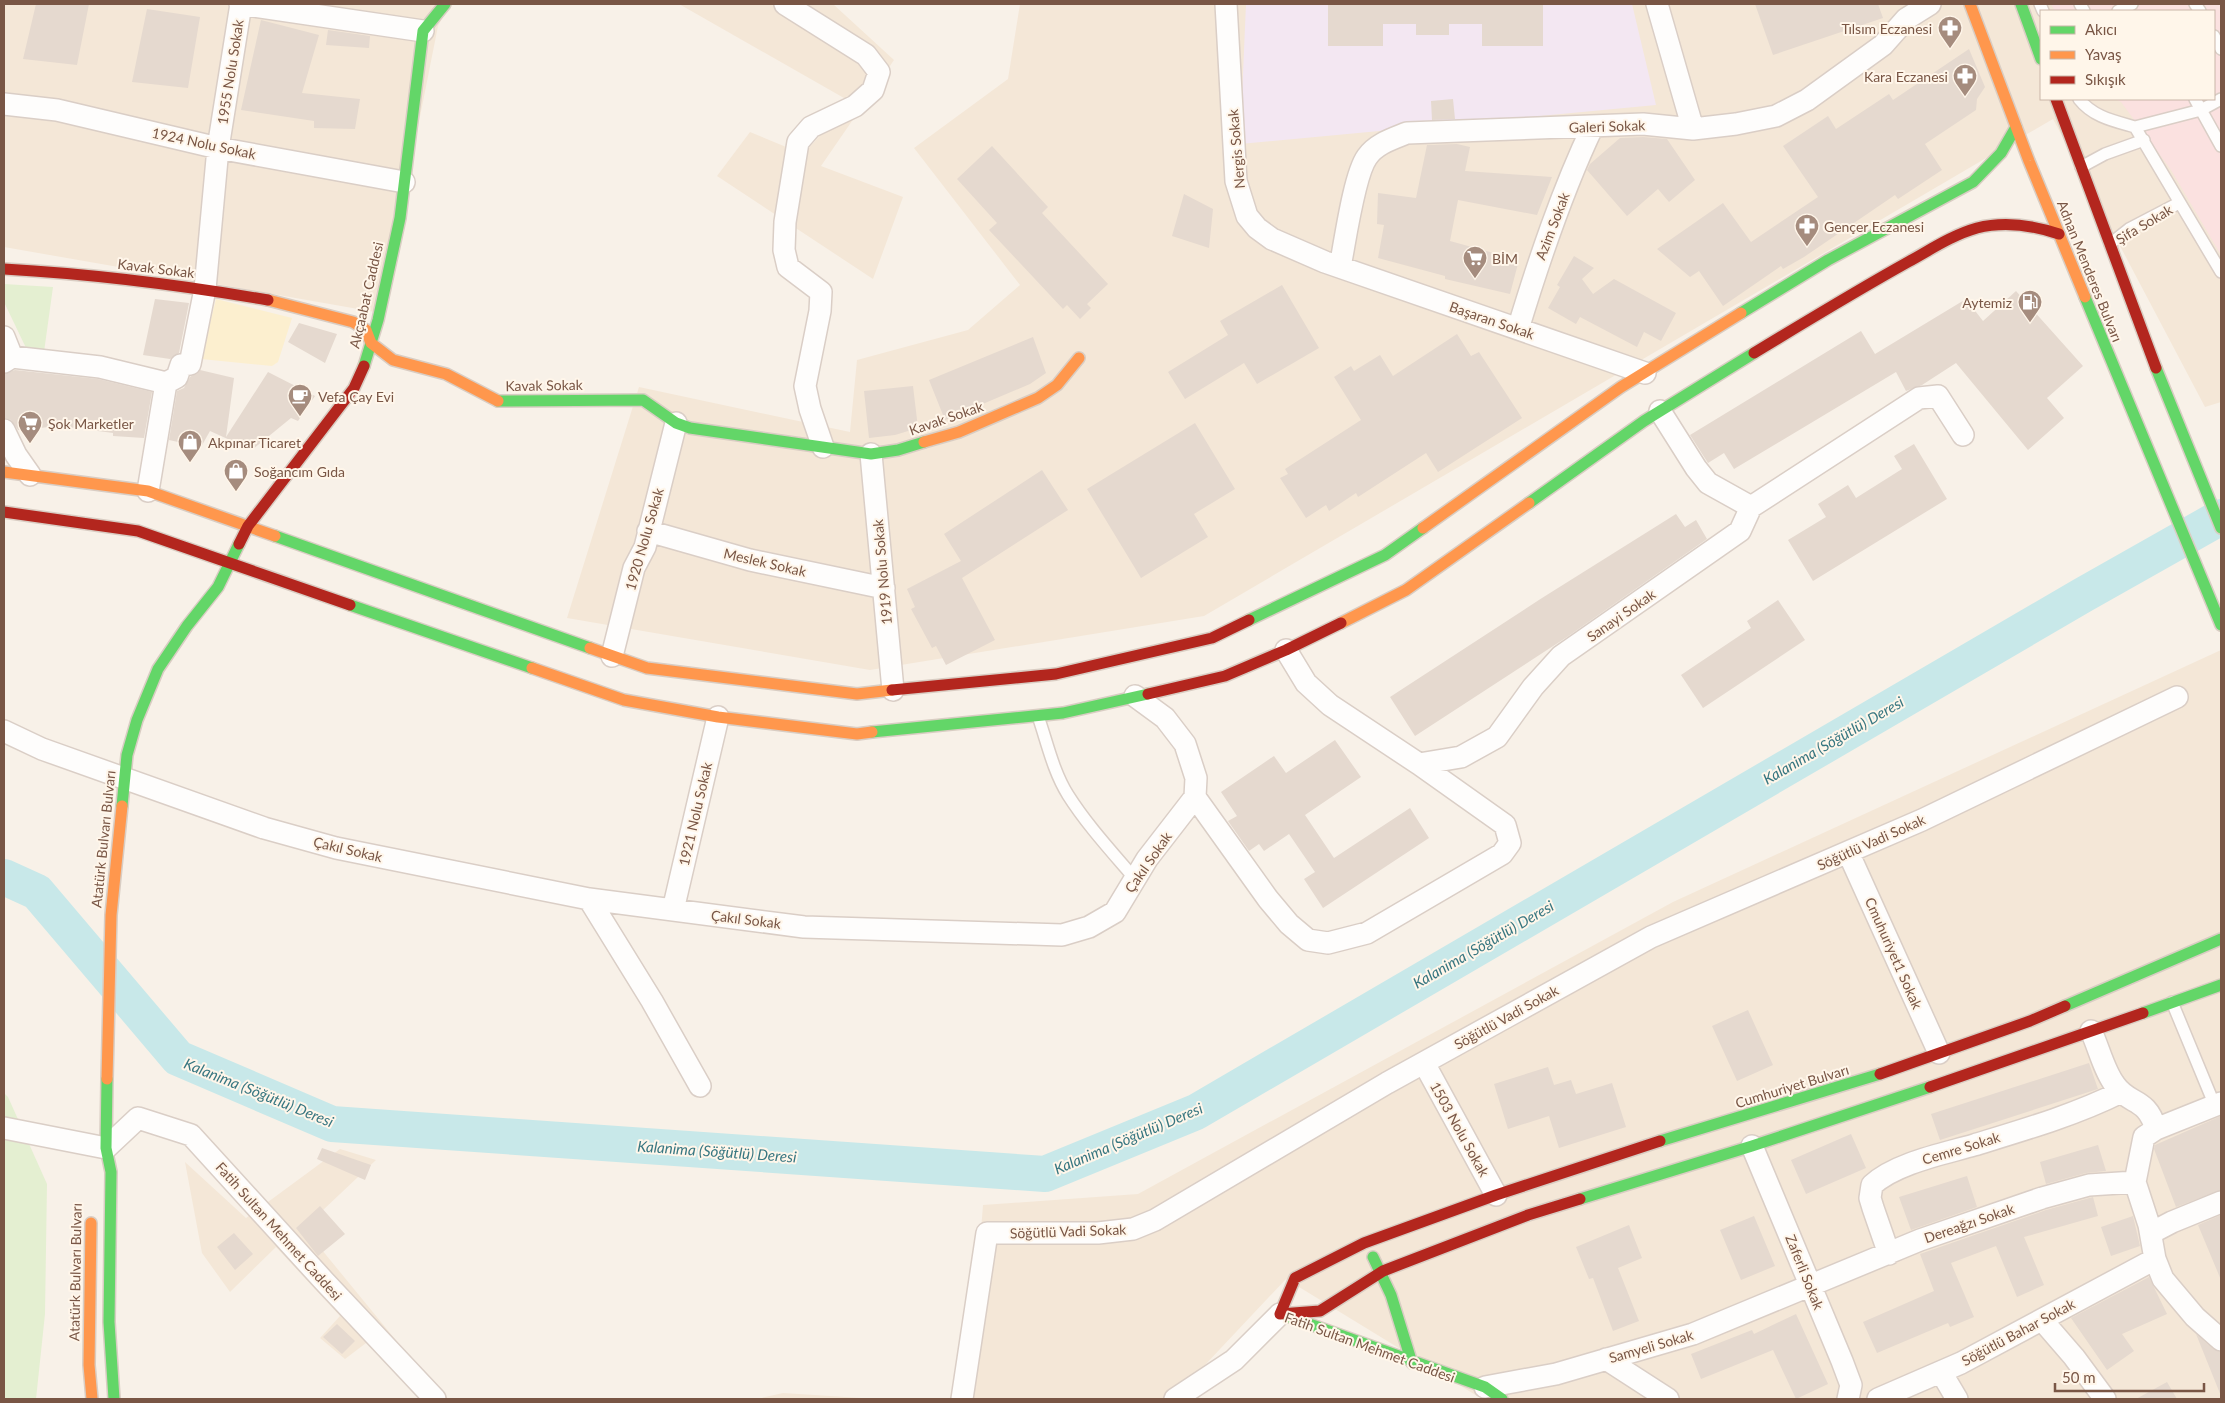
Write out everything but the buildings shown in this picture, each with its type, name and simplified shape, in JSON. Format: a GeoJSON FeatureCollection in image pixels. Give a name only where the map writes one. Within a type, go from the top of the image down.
{"type":"FeatureCollection","features":[{"type":"Feature","properties":{"kind":"main road"},"geometry":{"type":"LineString","coordinates":[[423,31],[445,4]]}},
{"type":"Feature","properties":{"kind":"main road","name":"Adnan Menderes Bulvarı"},"geometry":{"type":"LineString","coordinates":[[1970,4],[2059,234],[2221,624]]}},
{"type":"Feature","properties":{"kind":"main road"},"geometry":{"type":"LineString","coordinates":[[2021,4],[2040,56]]}},
{"type":"Feature","properties":{"kind":"main road","name":"Akçaabat Caddesi"},"geometry":{"type":"LineString","coordinates":[[231,561],[248,526],[354,388],[362,374],[378,320],[400,218],[423,31]]}},
{"type":"Feature","properties":{"kind":"main road","name":"Adnan Menderes Bulvarı"},"geometry":{"type":"LineString","coordinates":[[2056,100],[2160,380],[2220,525]]}},
{"type":"Feature","properties":{"kind":"main road"},"geometry":{"type":"LineString","coordinates":[[4,472],[148,491],[647,668],[857,694],[1056,674],[1212,638],[1385,555],[1621,388],[1828,260],[1973,182],[2000,154],[2016,127]]}},
{"type":"Feature","properties":{"kind":"main road"},"geometry":{"type":"LineString","coordinates":[[4,512],[138,531],[231,561],[624,700],[718,717],[857,734],[1063,713],[1225,676],[1286,650],[1406,590],[1660,411],[1848,295],[1950,239],[1976,228],[2012,224],[2034,226],[2059,234]]}},
{"type":"Feature","properties":{"kind":"main road","name":"Kavak Sokak"},"geometry":{"type":"LineString","coordinates":[[4,269],[74,273],[205,289],[283,302],[346,320],[366,330],[371,343],[393,360],[446,374],[496,401],[643,400],[676,423],[690,428],[872,454],[898,450],[958,432],[1038,398],[1057,385],[1079,358]]}},
{"type":"Feature","properties":{"kind":"main road","name":"Atatürk Bulvarı Bulvarı"},"geometry":{"type":"LineString","coordinates":[[114,1399],[109,1322],[111,1172],[102,1154],[106,1115],[111,915],[127,755],[137,720],[158,669],[187,626],[218,587],[231,561]]}},
{"type":"Feature","properties":{"kind":"main road","name":"Cumhuriyet Bulvarı"},"geometry":{"type":"LineString","coordinates":[[1280,1314],[1295,1278],[1364,1243],[1496,1195],[1638,1148],[1873,1077],[2030,1021],[2221,939]]}},
{"type":"Feature","properties":{"kind":"main road"},"geometry":{"type":"LineString","coordinates":[[1280,1314],[1320,1311],[1383,1271],[1528,1216],[1752,1146],[2092,1032],[2221,985]]}},
{"type":"Feature","properties":{"kind":"main road","name":"Atatürk Bulvarı Bulvarı"},"geometry":{"type":"LineString","coordinates":[[91,1214],[88,1365],[92,1399]]}},
{"type":"Feature","properties":{"kind":"main road"},"geometry":{"type":"LineString","coordinates":[[1364,1243],[1383,1271],[1394,1303],[1401,1335],[1412,1363]]}},
{"type":"Feature","properties":{"kind":"main road","name":"Fatih Sultan Mehmet Caddesi"},"geometry":{"type":"LineString","coordinates":[[1280,1314],[1493,1393]]}},
{"type":"Feature","properties":{"kind":"street"},"geometry":{"type":"LineString","coordinates":[[241,4],[423,31]]}},
{"type":"Feature","properties":{"kind":"street","name":"1955 Nolu Sokak"},"geometry":{"type":"LineString","coordinates":[[166,383],[177,377],[181,365],[190,364],[205,289],[218,148],[241,4]]}},
{"type":"Feature","properties":{"kind":"street","name":"Nergis Sokak"},"geometry":{"type":"LineString","coordinates":[[1226,4],[1236,181],[1247,216],[1257,228],[1272,239],[1340,267]]}},
{"type":"Feature","properties":{"kind":"street"},"geometry":{"type":"LineString","coordinates":[[1657,4],[1693,129]]}},
{"type":"Feature","properties":{"kind":"street","name":"Galeri Sokak"},"geometry":{"type":"LineString","coordinates":[[1340,267],[1358,177],[1366,157],[1379,145],[1407,134],[1643,124],[1693,129],[1736,124],[1776,116],[1799,104],[1883,45],[1906,19],[1930,4]]}},
{"type":"Feature","properties":{"kind":"street"},"geometry":{"type":"LineString","coordinates":[[794,6],[866,55],[879,72],[873,90],[855,106],[811,127],[798,142],[791,179],[785,222],[784,250],[788,267],[821,292],[820,311],[805,386],[810,409],[823,447]]}},
{"type":"Feature","properties":{"kind":"street","name":"1924 Nolu Sokak"},"geometry":{"type":"LineString","coordinates":[[4,104],[57,110],[218,148],[404,182]]}},
{"type":"Feature","properties":{"kind":"street","name":"Azim Sokak"},"geometry":{"type":"LineString","coordinates":[[1518,329],[1539,260],[1576,162],[1593,126]]}},
{"type":"Feature","properties":{"kind":"street","name":"Başaran Sokak"},"geometry":{"type":"LineString","coordinates":[[1340,267],[1645,373]]}},
{"type":"Feature","properties":{"kind":"street"},"geometry":{"type":"LineString","coordinates":[[4,337],[8,360],[100,367],[166,383],[148,491]]}},
{"type":"Feature","properties":{"kind":"street"},"geometry":{"type":"LineString","coordinates":[[1660,411],[1696,468],[1708,483],[1751,507],[1919,398],[1938,396],[1963,435]]}},
{"type":"Feature","properties":{"kind":"street","name":"1920 Nolu Sokak"},"geometry":{"type":"LineString","coordinates":[[612,656],[634,568],[644,547],[676,423]]}},
{"type":"Feature","properties":{"kind":"street"},"geometry":{"type":"LineString","coordinates":[[4,430],[16,455],[30,475]]}},
{"type":"Feature","properties":{"kind":"street","name":"1919 Nolu Sokak"},"geometry":{"type":"LineString","coordinates":[[872,454],[893,690]]}},
{"type":"Feature","properties":{"kind":"street","name":"Sanayi Sokak"},"geometry":{"type":"LineString","coordinates":[[1420,764],[1461,757],[1497,737],[1533,687],[1561,656],[1740,531],[1751,507]]}},
{"type":"Feature","properties":{"kind":"street","name":"Meslek Sokak"},"geometry":{"type":"LineString","coordinates":[[648,531],[750,560],[884,588]]}},
{"type":"Feature","properties":{"kind":"street"},"geometry":{"type":"LineString","coordinates":[[1135,696],[1165,718],[1185,744],[1196,778],[1195,797],[1268,899],[1289,924],[1308,940],[1328,943],[1367,933],[1502,854],[1510,843],[1505,825],[1420,764],[1330,705],[1306,682],[1286,650]]}},
{"type":"Feature","properties":{"kind":"street","name":"Söğütlü Vadi Sokak"},"geometry":{"type":"LineString","coordinates":[[962,1399],[987,1233],[1098,1233],[1133,1229],[1156,1220],[1424,1063],[1651,937],[1922,820],[2177,697]]}},
{"type":"Feature","properties":{"kind":"street","name":"1921 Nolu Sokak"},"geometry":{"type":"LineString","coordinates":[[673,910],[718,717]]}},
{"type":"Feature","properties":{"kind":"street","name":"Çakıl Sokak"},"geometry":{"type":"LineString","coordinates":[[4,731],[42,749],[264,828],[336,848],[589,898],[804,927],[1062,935],[1089,928],[1115,912],[1148,859],[1195,797]]}},
{"type":"Feature","properties":{"kind":"street","name":"Cmuhuriyet1 Sokak"},"geometry":{"type":"LineString","coordinates":[[1848,852],[1939,1053]]}},
{"type":"Feature","properties":{"kind":"street"},"geometry":{"type":"LineString","coordinates":[[589,898],[652,1001],[700,1086]]}},
{"type":"Feature","properties":{"kind":"street"},"geometry":{"type":"LineString","coordinates":[[2092,1032],[2114,1084],[2121,1092],[2143,1106],[2152,1115],[2156,1129]]}},
{"type":"Feature","properties":{"kind":"street","name":"1503 Nolu Sokak"},"geometry":{"type":"LineString","coordinates":[[1424,1063],[1496,1195]]}},
{"type":"Feature","properties":{"kind":"street","name":"Cemre Sokak"},"geometry":{"type":"LineString","coordinates":[[1889,1254],[1870,1198],[1872,1185],[1881,1176],[1918,1161],[2069,1113],[2121,1092]]}},
{"type":"Feature","properties":{"kind":"street"},"geometry":{"type":"LineString","coordinates":[[2218,1105],[2156,1129],[2144,1137],[2135,1182],[2150,1233],[2155,1259],[2163,1280],[2178,1299],[2221,1340]]}},
{"type":"Feature","properties":{"kind":"street","name":"Fatih Sultan Mehmet Caddesi"},"geometry":{"type":"LineString","coordinates":[[102,1154],[138,1118],[191,1135],[435,1399]]}},
{"type":"Feature","properties":{"kind":"street"},"geometry":{"type":"LineString","coordinates":[[4,1128],[102,1154]]}},
{"type":"Feature","properties":{"kind":"street","name":"Zaferli Sokak"},"geometry":{"type":"LineString","coordinates":[[1752,1146],[1851,1385],[1848,1399]]}},
{"type":"Feature","properties":{"kind":"street","name":"Dereağzı Sokak"},"geometry":{"type":"LineString","coordinates":[[1810,1286],[1946,1230],[2042,1198],[2089,1185],[2135,1182]]}},
{"type":"Feature","properties":{"kind":"street"},"geometry":{"type":"LineString","coordinates":[[2150,1233],[2221,1202]]}},
{"type":"Feature","properties":{"kind":"street","name":"Söğütlü Bahar Sokak"},"geometry":{"type":"LineString","coordinates":[[1878,1399],[1941,1372],[2155,1259]]}},
{"type":"Feature","properties":{"kind":"street","name":"Samyeli Sokak"},"geometry":{"type":"LineString","coordinates":[[1493,1393],[1693,1334],[1810,1286]]}},
{"type":"Feature","properties":{"kind":"street","name":"Fatih Sultan Mehmet Caddesi"},"geometry":{"type":"LineString","coordinates":[[1182,1397],[1234,1360],[1280,1314]]}},
{"type":"Feature","properties":{"kind":"street"},"geometry":{"type":"LineString","coordinates":[[2042,1320],[2074,1356],[2105,1399]]}},
{"type":"Feature","properties":{"kind":"street"},"geometry":{"type":"LineString","coordinates":[[1606,1359],[1668,1399]]}},
{"type":"Feature","properties":{"kind":"street"},"geometry":{"type":"LineString","coordinates":[[1941,1372],[1957,1399]]}},
{"type":"Feature","properties":{"kind":"lane"},"geometry":{"type":"LineString","coordinates":[[2120,10],[2132,4]]}},
{"type":"Feature","properties":{"kind":"lane"},"geometry":{"type":"LineString","coordinates":[[2215,38],[2221,49]]}},
{"type":"Feature","properties":{"kind":"lane"},"geometry":{"type":"LineString","coordinates":[[2080,100],[2088,109],[2105,118],[2135,127],[2201,110],[2221,99]]}},
{"type":"Feature","properties":{"kind":"lane"},"geometry":{"type":"LineString","coordinates":[[2196,100],[2221,146]]}},
{"type":"Feature","properties":{"kind":"lane","name":"Şifa Sokak"},"geometry":{"type":"LineString","coordinates":[[2135,127],[2221,272]]}},
{"type":"Feature","properties":{"kind":"lane"},"geometry":{"type":"LineString","coordinates":[[2081,167],[2105,154],[2144,140]]}},
{"type":"Feature","properties":{"kind":"lane","name":"Şifa Sokak"},"geometry":{"type":"LineString","coordinates":[[2110,244],[2129,230],[2179,203]]}},
{"type":"Feature","properties":{"kind":"lane"},"geometry":{"type":"LineString","coordinates":[[1038,716],[1057,772],[1067,794],[1097,835],[1135,879]]}},
{"type":"Feature","properties":{"kind":"lane"},"geometry":{"type":"LineString","coordinates":[[2172,1002],[2218,1105]]}},
{"type":"Feature","properties":{"kind":"shaded area"},"geometry":{"type":"Polygon","coordinates":[[[4,4],[450,4],[438,26],[381,313],[4,247],[4,4]]]}},
{"type":"Feature","properties":{"kind":"shaded area"},"geometry":{"type":"Polygon","coordinates":[[[679,4],[833,4],[894,60],[821,166],[903,197],[873,279],[717,176],[750,132],[803,154],[851,102],[679,4]]]}},
{"type":"Feature","properties":{"kind":"shaded area"},"geometry":{"type":"Polygon","coordinates":[[[1020,4],[2221,4],[2221,402],[2205,407],[2053,119],[1204,616],[870,670],[567,618],[639,387],[850,432],[857,360],[968,330],[1020,285],[914,148],[1008,79],[1020,4]]]}},
{"type":"Feature","properties":{"kind":"shaded area"},"geometry":{"type":"Polygon","coordinates":[[[1246,4],[1632,4],[1656,105],[1240,144],[1246,4]]]}},
{"type":"Feature","properties":{"kind":"shaded area"},"geometry":{"type":"Polygon","coordinates":[[[2051,4],[2221,4],[2221,255],[2171,170],[2121,102],[2117,100],[2215,100],[2215,10],[2054,10],[2051,4]]]}},
{"type":"Feature","properties":{"kind":"shaded area"},"geometry":{"type":"Polygon","coordinates":[[[2221,650],[2221,1399],[1482,1399],[1286,1279],[1173,1399],[968,1399],[983,1205],[1138,1194],[1673,902],[2221,650]]]}},
{"type":"Feature","properties":{"kind":"shaded area"},"geometry":{"type":"Polygon","coordinates":[[[340,1149],[376,1160],[304,1228],[444,1399],[370,1340],[345,1359],[320,1338],[340,1316],[276,1247],[230,1292],[202,1253],[185,1162],[246,1218],[340,1149]]]}},
{"type":"Feature","properties":{"kind":"shaded area"},"geometry":{"type":"Polygon","coordinates":[[[783,1393],[877,1399],[757,1399],[783,1393]]]}},
{"type":"Feature","properties":{"kind":"green space"},"geometry":{"type":"Polygon","coordinates":[[[4,284],[53,287],[44,352],[27,350],[4,302],[4,284]]]}},
{"type":"Feature","properties":{"kind":"green space"},"geometry":{"type":"Polygon","coordinates":[[[4,1093],[8,1097],[47,1184],[45,1314],[36,1399],[4,1399],[4,1093]]]}},
{"type":"Feature","properties":{"kind":"sand"},"geometry":{"type":"Polygon","coordinates":[[[216,299],[292,318],[278,362],[272,366],[201,359],[216,299]]]}},
{"type":"Feature","properties":{"kind":"waterway","name":"Kalanima (Söğütlü) Deresi"},"geometry":{"type":"LineString","coordinates":[[4,877],[37,892],[178,1058],[332,1124],[1045,1174],[1196,1112],[2083,595],[2221,517]]}},
{"type":"Feature","properties":{"kind":"traffic: fast"},"geometry":{"type":"LineString","coordinates":[[364,366],[378,320],[400,218],[423,31],[445,4]]}},
{"type":"Feature","properties":{"kind":"traffic: fast"},"geometry":{"type":"LineString","coordinates":[[2021,4],[2040,56]]}},
{"type":"Feature","properties":{"kind":"traffic: fast"},"geometry":{"type":"LineString","coordinates":[[1741,313],[1828,260],[1973,182],[2001,153],[2016,127]]}},
{"type":"Feature","properties":{"kind":"traffic: fast"},"geometry":{"type":"LineString","coordinates":[[2085,297],[2221,625]]}},
{"type":"Feature","properties":{"kind":"traffic: fast"},"geometry":{"type":"LineString","coordinates":[[1529,503],[1644,421],[1754,353]]}},
{"type":"Feature","properties":{"kind":"traffic: fast"},"geometry":{"type":"LineString","coordinates":[[2156,368],[2221,528]]}},
{"type":"Feature","properties":{"kind":"traffic: fast"},"geometry":{"type":"LineString","coordinates":[[498,401],[643,400],[676,423],[690,428],[871,454],[898,450],[924,442]]}},
{"type":"Feature","properties":{"kind":"traffic: fast"},"geometry":{"type":"LineString","coordinates":[[1249,620],[1385,555],[1423,528]]}},
{"type":"Feature","properties":{"kind":"traffic: fast"},"geometry":{"type":"LineString","coordinates":[[275,536],[590,648]]}},
{"type":"Feature","properties":{"kind":"traffic: fast"},"geometry":{"type":"LineString","coordinates":[[122,806],[127,755],[137,720],[158,669],[187,626],[218,587],[239,544]]}},
{"type":"Feature","properties":{"kind":"traffic: fast"},"geometry":{"type":"LineString","coordinates":[[350,605],[532,668]]}},
{"type":"Feature","properties":{"kind":"traffic: fast"},"geometry":{"type":"LineString","coordinates":[[872,732],[1063,713],[1148,694]]}},
{"type":"Feature","properties":{"kind":"traffic: fast"},"geometry":{"type":"LineString","coordinates":[[2065,1006],[2221,939]]}},
{"type":"Feature","properties":{"kind":"traffic: fast"},"geometry":{"type":"LineString","coordinates":[[2143,1013],[2221,985]]}},
{"type":"Feature","properties":{"kind":"traffic: fast"},"geometry":{"type":"LineString","coordinates":[[1660,1141],[1880,1074]]}},
{"type":"Feature","properties":{"kind":"traffic: fast"},"geometry":{"type":"LineString","coordinates":[[107,1079],[106,1148],[111,1172],[109,1322],[114,1399]]}},
{"type":"Feature","properties":{"kind":"traffic: fast"},"geometry":{"type":"LineString","coordinates":[[1580,1199],[1752,1146],[1930,1087]]}},
{"type":"Feature","properties":{"kind":"traffic: fast"},"geometry":{"type":"LineString","coordinates":[[1373,1257],[1391,1295],[1412,1363]]}},
{"type":"Feature","properties":{"kind":"traffic: fast"},"geometry":{"type":"LineString","coordinates":[[1287,1316],[1485,1387],[1502,1399]]}},
{"type":"Feature","properties":{"kind":"traffic: slow"},"geometry":{"type":"LineString","coordinates":[[1970,4],[2029,161],[2085,297]]}},
{"type":"Feature","properties":{"kind":"traffic: slow"},"geometry":{"type":"LineString","coordinates":[[268,300],[353,322],[366,330],[371,343],[393,360],[446,374],[498,401]]}},
{"type":"Feature","properties":{"kind":"traffic: slow"},"geometry":{"type":"LineString","coordinates":[[1423,528],[1621,387],[1741,313]]}},
{"type":"Feature","properties":{"kind":"traffic: slow"},"geometry":{"type":"LineString","coordinates":[[924,442],[959,432],[1038,398],[1057,385],[1079,358]]}},
{"type":"Feature","properties":{"kind":"traffic: slow"},"geometry":{"type":"LineString","coordinates":[[4,472],[148,491],[275,536]]}},
{"type":"Feature","properties":{"kind":"traffic: slow"},"geometry":{"type":"LineString","coordinates":[[1341,623],[1406,590],[1529,503]]}},
{"type":"Feature","properties":{"kind":"traffic: slow"},"geometry":{"type":"LineString","coordinates":[[590,648],[647,668],[857,694],[892,690]]}},
{"type":"Feature","properties":{"kind":"traffic: slow"},"geometry":{"type":"LineString","coordinates":[[532,668],[624,700],[718,717],[857,734],[872,732]]}},
{"type":"Feature","properties":{"kind":"traffic: slow"},"geometry":{"type":"LineString","coordinates":[[107,1079],[111,915],[122,806]]}},
{"type":"Feature","properties":{"kind":"traffic: slow"},"geometry":{"type":"LineString","coordinates":[[91,1223],[89,1365],[92,1399]]}},
{"type":"Feature","properties":{"kind":"traffic: jam"},"geometry":{"type":"LineString","coordinates":[[2056,100],[2156,368]]}},
{"type":"Feature","properties":{"kind":"traffic: jam"},"geometry":{"type":"LineString","coordinates":[[1754,353],[1941,243],[1968,231],[1987,226],[2008,224],[2029,226],[2059,234]]}},
{"type":"Feature","properties":{"kind":"traffic: jam"},"geometry":{"type":"LineString","coordinates":[[4,269],[137,281],[268,300]]}},
{"type":"Feature","properties":{"kind":"traffic: jam"},"geometry":{"type":"LineString","coordinates":[[239,544],[248,526],[354,388],[364,366]]}},
{"type":"Feature","properties":{"kind":"traffic: jam"},"geometry":{"type":"LineString","coordinates":[[4,512],[138,531],[350,605]]}},
{"type":"Feature","properties":{"kind":"traffic: jam"},"geometry":{"type":"LineString","coordinates":[[892,690],[1056,674],[1212,638],[1249,620]]}},
{"type":"Feature","properties":{"kind":"traffic: jam"},"geometry":{"type":"LineString","coordinates":[[1148,694],[1225,676],[1286,650],[1341,623]]}},
{"type":"Feature","properties":{"kind":"traffic: jam"},"geometry":{"type":"LineString","coordinates":[[1880,1074],[2030,1021],[2065,1006]]}},
{"type":"Feature","properties":{"kind":"traffic: jam"},"geometry":{"type":"LineString","coordinates":[[1930,1087],[2143,1013]]}},
{"type":"Feature","properties":{"kind":"traffic: jam"},"geometry":{"type":"LineString","coordinates":[[1280,1314],[1295,1278],[1364,1243],[1496,1195],[1660,1141]]}},
{"type":"Feature","properties":{"kind":"traffic: jam"},"geometry":{"type":"LineString","coordinates":[[1280,1314],[1320,1311],[1383,1271],[1528,1215],[1580,1199]]}},
{"type":"Feature","properties":{"kind":"place","name":"Tılsım Eczanesi"},"geometry":{"type":"Point","coordinates":[1950,49]}},
{"type":"Feature","properties":{"kind":"place","name":"Kara Eczanesi"},"geometry":{"type":"Point","coordinates":[1965,97]}},
{"type":"Feature","properties":{"kind":"place","name":"Gençer Eczanesi"},"geometry":{"type":"Point","coordinates":[1807,247]}},
{"type":"Feature","properties":{"kind":"place","name":"BİM"},"geometry":{"type":"Point","coordinates":[1475,279]}},
{"type":"Feature","properties":{"kind":"place","name":"Aytemiz"},"geometry":{"type":"Point","coordinates":[2030,323]}},
{"type":"Feature","properties":{"kind":"place","name":"Vefa Çay Evi"},"geometry":{"type":"Point","coordinates":[300,417]}},
{"type":"Feature","properties":{"kind":"place","name":"Şok Marketler"},"geometry":{"type":"Point","coordinates":[30,444]}},
{"type":"Feature","properties":{"kind":"place","name":"Akpınar Ticaret"},"geometry":{"type":"Point","coordinates":[190,463]}},
{"type":"Feature","properties":{"kind":"place","name":"Soğancım Gıda"},"geometry":{"type":"Point","coordinates":[236,492]}}]}
